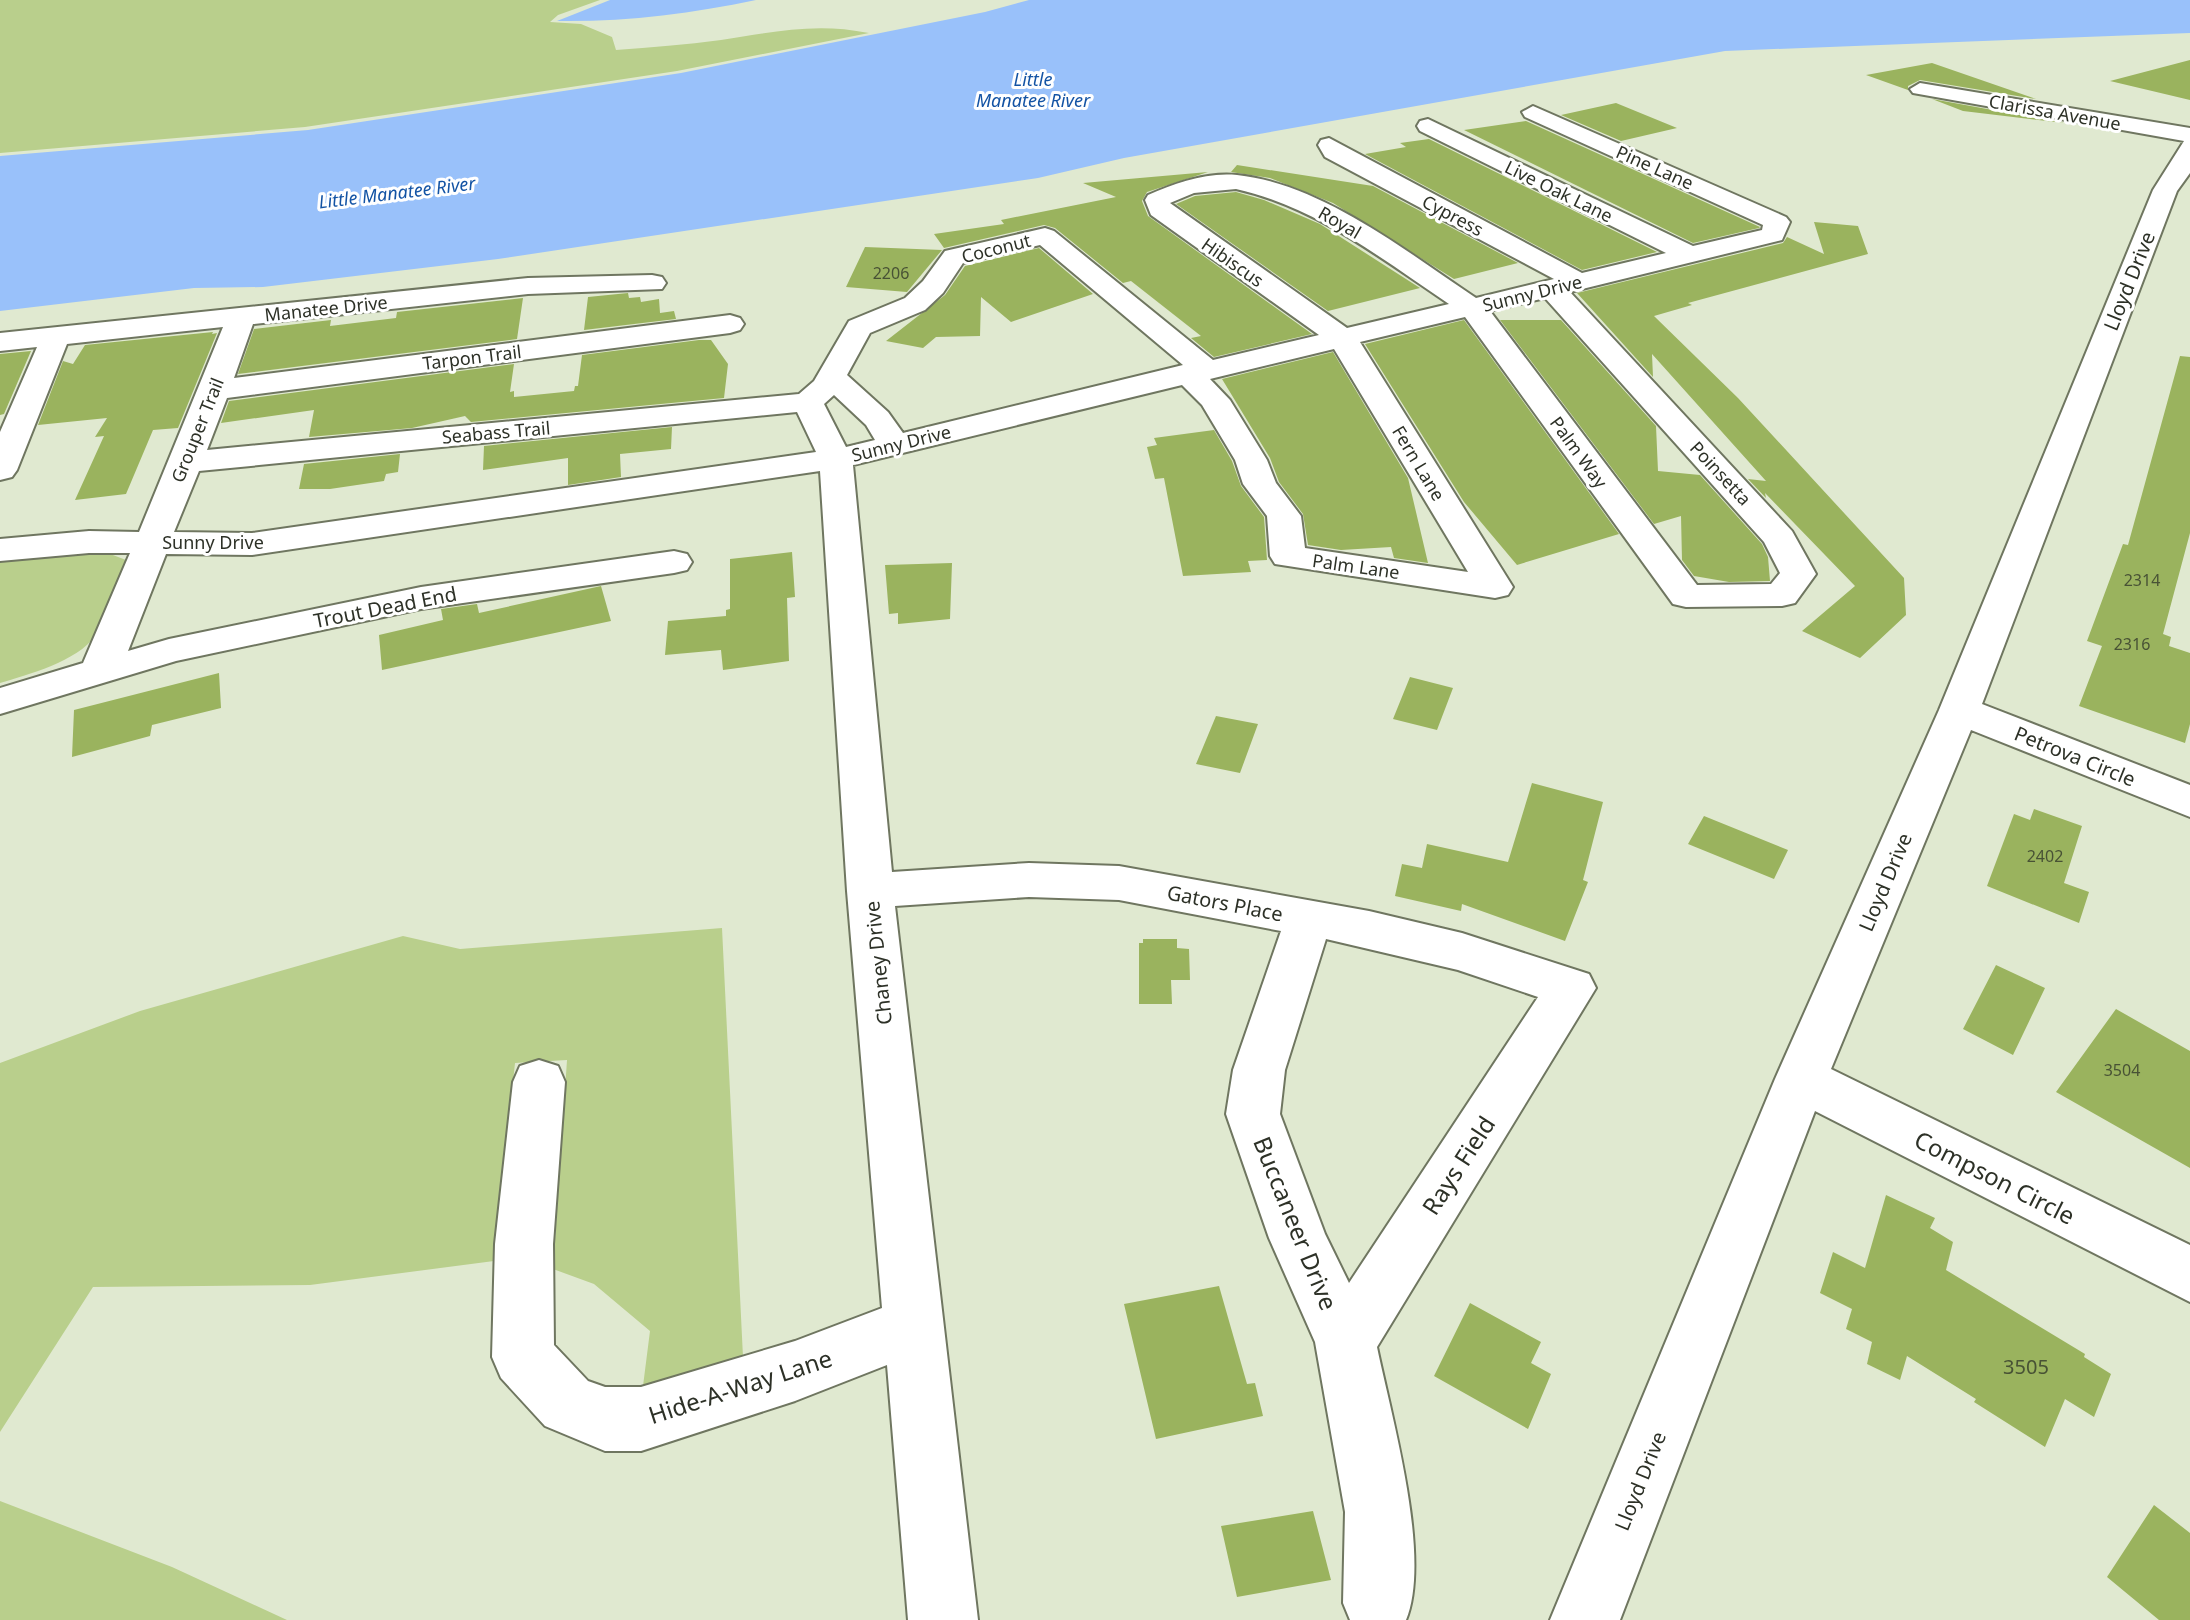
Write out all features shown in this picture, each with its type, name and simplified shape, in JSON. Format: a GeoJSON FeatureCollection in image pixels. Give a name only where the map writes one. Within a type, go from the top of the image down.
{"type":"FeatureCollection","features":[{"type":"Feature","properties":{"kind":"street","name":"Clarissa Avenue"},"geometry":{"type":"LineString","coordinates":[[1920,89],[2190,135]]}},
{"type":"Feature","properties":{"kind":"street","name":"Pine Lane"},"geometry":{"type":"LineString","coordinates":[[1533,112],[1777,222]]}},
{"type":"Feature","properties":{"kind":"street","name":"Live Oak Lane"},"geometry":{"type":"LineString","coordinates":[[1428,126],[1691,255]]}},
{"type":"Feature","properties":{"kind":"street","name":"Cypress"},"geometry":{"type":"LineString","coordinates":[[1329,145],[1333,152],[1566,285]]}},
{"type":"Feature","properties":{"kind":"street","name":"Lloyd Drive"},"geometry":{"type":"LineString","coordinates":[[1585,1620],[1801,1079],[2178,192],[2178,174],[2190,146]]}},
{"type":"Feature","properties":{"kind":"street","name":"Royal"},"geometry":{"type":"LineString","coordinates":[[1190,186],[1236,182],[1308,204],[1369,239],[1473,308]]}},
{"type":"Feature","properties":{"kind":"street","name":"Hibiscus"},"geometry":{"type":"LineString","coordinates":[[1190,186],[1157,200],[1160,210],[1343,339]]}},
{"type":"Feature","properties":{"kind":"street","name":"Sunny Drive"},"geometry":{"type":"LineString","coordinates":[[0,550],[89,542],[252,544],[836,459],[1773,235],[1777,222]]}},
{"type":"Feature","properties":{"kind":"street","name":"Coconut"},"geometry":{"type":"LineString","coordinates":[[820,390],[859,327],[915,304],[933,287],[954,257],[1045,236],[1196,371]]}},
{"type":"Feature","properties":{"kind":"street","name":"Manatee Drive"},"geometry":{"type":"LineString","coordinates":[[0,342],[528,286],[652,283]]}},
{"type":"Feature","properties":{"kind":"street","name":"Poinsetta"},"geometry":{"type":"LineString","coordinates":[[1566,285],[1780,538],[1798,574],[1782,595],[1686,596]]}},
{"type":"Feature","properties":{"kind":"street","name":"Palm Way"},"geometry":{"type":"LineString","coordinates":[[1473,308],[1686,596]]}},
{"type":"Feature","properties":{"kind":"street","name":"Grouper Trail"},"geometry":{"type":"LineString","coordinates":[[151,542],[215,390],[241,317]]}},
{"type":"Feature","properties":{"kind":"street","name":"Tarpon Trail"},"geometry":{"type":"LineString","coordinates":[[215,390],[730,324]]}},
{"type":"Feature","properties":{"kind":"street"},"geometry":{"type":"LineString","coordinates":[[0,470],[56,335]]}},
{"type":"Feature","properties":{"kind":"street","name":"Fern Lane"},"geometry":{"type":"LineString","coordinates":[[1343,339],[1495,587]]}},
{"type":"Feature","properties":{"kind":"street","name":"Palm Lane"},"geometry":{"type":"LineString","coordinates":[[1196,371],[1251,460],[1260,484],[1284,516],[1288,556],[1495,587]]}},
{"type":"Feature","properties":{"kind":"street"},"geometry":{"type":"LineString","coordinates":[[820,390],[877,419],[895,445]]}},
{"type":"Feature","properties":{"kind":"street","name":"Chaney Drive"},"geometry":{"type":"LineString","coordinates":[[820,390],[836,459],[870,891],[943,1620]]}},
{"type":"Feature","properties":{"kind":"street","name":"Seabass Trail"},"geometry":{"type":"LineString","coordinates":[[185,462],[820,390]]}},
{"type":"Feature","properties":{"kind":"street"},"geometry":{"type":"LineString","coordinates":[[100,671],[151,542]]}},
{"type":"Feature","properties":{"kind":"street","name":"Trout Dead End"},"geometry":{"type":"LineString","coordinates":[[0,701],[169,651],[421,598],[674,562]]}},
{"type":"Feature","properties":{"kind":"street","name":"Petrova Circle"},"geometry":{"type":"LineString","coordinates":[[1959,710],[2190,802]]}},
{"type":"Feature","properties":{"kind":"street","name":"Gators Place"},"geometry":{"type":"LineString","coordinates":[[870,891],[1029,880],[1119,883],[1369,929],[1462,952],[1571,988]]}},
{"type":"Feature","properties":{"kind":"street","name":"Buccaneer Drive"},"geometry":{"type":"LineString","coordinates":[[1309,919],[1259,1070],[1253,1114],[1298,1238],[1345,1342],[1378,1512],[1378,1603]]}},
{"type":"Feature","properties":{"kind":"street","name":"Rays Field"},"geometry":{"type":"LineString","coordinates":[[1345,1342],[1571,988]]}},
{"type":"Feature","properties":{"kind":"street","name":"Compson Circle"},"geometry":{"type":"LineString","coordinates":[[1801,1079],[2190,1275]]}},
{"type":"Feature","properties":{"kind":"street","name":"Hide-A-Way Lane"},"geometry":{"type":"LineString","coordinates":[[539,1082],[524,1244],[523,1357],[567,1404],[605,1419],[641,1419],[795,1371],[914,1325]]}},
{"type":"Feature","properties":{"kind":"green space"},"geometry":{"type":"Polygon","coordinates":[[[0,0],[600,0],[558,15],[550,22],[581,24],[612,37],[616,50],[708,42],[795,29],[831,28],[869,33],[677,71],[305,127],[0,153],[0,0]]]}},
{"type":"Feature","properties":{"kind":"green space"},"geometry":{"type":"Polygon","coordinates":[[[88,551],[105,552],[126,560],[95,636],[65,660],[0,683],[0,562],[88,551]]]}},
{"type":"Feature","properties":{"kind":"green space"},"geometry":{"type":"Polygon","coordinates":[[[722,928],[743,1357],[643,1386],[650,1331],[594,1284],[553,1269],[567,1060],[515,1063],[494,1261],[310,1285],[93,1287],[0,1432],[0,1063],[140,1011],[403,936],[460,949],[722,928]]]}},
{"type":"Feature","properties":{"kind":"green space"},"geometry":{"type":"Polygon","coordinates":[[[0,1501],[172,1567],[287,1620],[0,1620],[0,1501]]]}},
{"type":"Feature","properties":{"kind":"water"},"geometry":{"type":"Polygon","coordinates":[[[610,0],[756,0],[657,16],[557,21],[610,0]]]}},
{"type":"Feature","properties":{"kind":"water","name":"Little Manatee River"},"geometry":{"type":"Polygon","coordinates":[[[1029,0],[2190,0],[2190,33],[1725,51],[1124,158],[1038,178],[498,259],[263,287],[194,288],[0,311],[0,156],[308,130],[681,73],[985,12],[1029,0]]]}},
{"type":"Feature","properties":{"kind":"building"},"geometry":{"type":"Polygon","coordinates":[[[2190,60],[2190,100],[2110,81],[2190,60]]]}},
{"type":"Feature","properties":{"kind":"building"},"geometry":{"type":"Polygon","coordinates":[[[1932,63],[2036,99],[1920,80],[1908,86],[1908,90],[1866,75],[1932,63]]]}},
{"type":"Feature","properties":{"kind":"building"},"geometry":{"type":"Polygon","coordinates":[[[1932,99],[2064,123],[1963,111],[1932,99]]]}},
{"type":"Feature","properties":{"kind":"building"},"geometry":{"type":"Polygon","coordinates":[[[1616,103],[1677,128],[1621,141],[1561,115],[1616,103]]]}},
{"type":"Feature","properties":{"kind":"building"},"geometry":{"type":"Polygon","coordinates":[[[1526,121],[1760,227],[1693,243],[1464,130],[1526,121]]]}},
{"type":"Feature","properties":{"kind":"building"},"geometry":{"type":"Polygon","coordinates":[[[1429,139],[1657,252],[1582,270],[1365,154],[1406,147],[1400,143],[1429,139]]]}},
{"type":"Feature","properties":{"kind":"building"},"geometry":{"type":"Polygon","coordinates":[[[1237,165],[1373,186],[1518,263],[1454,279],[1333,203],[1270,178],[1231,172],[1237,165]]]}},
{"type":"Feature","properties":{"kind":"building"},"geometry":{"type":"Polygon","coordinates":[[[1208,172],[1147,192],[1142,201],[1148,216],[1312,334],[1214,357],[1191,338],[1201,336],[1131,281],[1123,283],[1055,228],[1044,225],[944,248],[934,234],[1004,224],[1001,220],[1116,197],[1083,183],[1208,172]]]}},
{"type":"Feature","properties":{"kind":"building"},"geometry":{"type":"Polygon","coordinates":[[[1236,192],[1264,200],[1320,224],[1420,288],[1328,311],[1176,204],[1195,196],[1236,192]]]}},
{"type":"Feature","properties":{"kind":"building"},"geometry":{"type":"Polygon","coordinates":[[[1814,222],[1858,226],[1868,254],[1688,303],[1692,305],[1654,316],[1738,398],[1904,578],[1906,615],[1860,658],[1802,631],[1855,586],[1748,479],[1766,481],[1652,354],[1653,377],[1577,293],[1783,243],[1787,237],[1824,254],[1814,222]]]}},
{"type":"Feature","properties":{"kind":"building"},"geometry":{"type":"Polygon","coordinates":[[[865,247],[942,250],[907,292],[846,287],[865,247]]]}},
{"type":"Feature","properties":{"kind":"building"},"geometry":{"type":"Polygon","coordinates":[[[1039,248],[1093,294],[1011,322],[981,297],[980,336],[936,337],[923,348],[886,341],[945,295],[965,266],[1039,248]]]}},
{"type":"Feature","properties":{"kind":"building"},"geometry":{"type":"Polygon","coordinates":[[[628,293],[629,298],[640,297],[641,302],[659,299],[660,313],[674,311],[676,319],[584,330],[588,297],[628,293]]]}},
{"type":"Feature","properties":{"kind":"building"},"geometry":{"type":"Polygon","coordinates":[[[523,298],[517,339],[238,374],[254,329],[331,320],[330,326],[396,318],[397,312],[523,298]]]}},
{"type":"Feature","properties":{"kind":"building"},"geometry":{"type":"Polygon","coordinates":[[[1464,320],[1619,534],[1517,565],[1464,502],[1365,344],[1464,320]]]}},
{"type":"Feature","properties":{"kind":"building"},"geometry":{"type":"Polygon","coordinates":[[[1500,320],[1561,320],[1656,426],[1658,471],[1700,475],[1762,544],[1768,557],[1770,581],[1729,582],[1694,576],[1682,560],[1681,516],[1654,524],[1500,320]]]}},
{"type":"Feature","properties":{"kind":"building"},"geometry":{"type":"Polygon","coordinates":[[[217,333],[178,428],[153,430],[126,494],[75,500],[104,436],[95,437],[107,418],[38,425],[63,361],[73,364],[85,345],[217,333]]]}},
{"type":"Feature","properties":{"kind":"building"},"geometry":{"type":"Polygon","coordinates":[[[711,340],[728,364],[724,398],[471,422],[465,416],[412,428],[309,437],[314,410],[221,423],[229,401],[514,364],[510,392],[514,391],[514,397],[574,391],[578,386],[582,355],[711,340]]]}},
{"type":"Feature","properties":{"kind":"building"},"geometry":{"type":"Polygon","coordinates":[[[31,351],[4,414],[0,415],[0,354],[31,351]]]}},
{"type":"Feature","properties":{"kind":"building"},"geometry":{"type":"Polygon","coordinates":[[[1333,352],[1408,478],[1428,563],[1394,558],[1391,547],[1341,550],[1308,545],[1303,514],[1279,482],[1270,458],[1222,379],[1333,352]]]}},
{"type":"Feature","properties":{"kind":"building"},"geometry":{"type":"Polygon","coordinates":[[[2180,356],[2190,357],[2190,533],[2163,634],[2171,637],[2169,646],[2190,653],[2190,724],[2185,743],[2079,706],[2102,646],[2087,641],[2123,544],[2128,545],[2180,356]]]}},
{"type":"Feature","properties":{"kind":"building"},"geometry":{"type":"Polygon","coordinates":[[[672,427],[671,449],[620,454],[621,477],[568,485],[568,458],[483,470],[484,446],[672,427]]]}},
{"type":"Feature","properties":{"kind":"building"},"geometry":{"type":"Polygon","coordinates":[[[1214,430],[1232,461],[1241,486],[1264,517],[1267,560],[1248,561],[1251,572],[1183,576],[1164,478],[1155,479],[1147,447],[1157,445],[1154,438],[1214,430]]]}},
{"type":"Feature","properties":{"kind":"building"},"geometry":{"type":"Polygon","coordinates":[[[400,454],[398,472],[386,474],[384,481],[330,489],[299,489],[304,464],[400,454]]]}},
{"type":"Feature","properties":{"kind":"building"},"geometry":{"type":"Polygon","coordinates":[[[792,552],[795,597],[787,598],[789,661],[723,670],[721,650],[665,655],[668,621],[726,616],[726,610],[730,609],[730,559],[792,552]]]}},
{"type":"Feature","properties":{"kind":"building"},"geometry":{"type":"Polygon","coordinates":[[[952,563],[950,619],[898,624],[898,613],[889,614],[885,565],[952,563]]]}},
{"type":"Feature","properties":{"kind":"building"},"geometry":{"type":"Polygon","coordinates":[[[601,586],[611,621],[382,670],[379,635],[443,620],[441,609],[477,604],[479,613],[601,586]]]}},
{"type":"Feature","properties":{"kind":"building"},"geometry":{"type":"Polygon","coordinates":[[[219,673],[221,708],[152,725],[150,736],[72,757],[74,710],[219,673]]]}},
{"type":"Feature","properties":{"kind":"building"},"geometry":{"type":"Polygon","coordinates":[[[1410,677],[1453,688],[1437,730],[1393,719],[1410,677]]]}},
{"type":"Feature","properties":{"kind":"building"},"geometry":{"type":"Polygon","coordinates":[[[1216,716],[1258,724],[1240,773],[1196,764],[1216,716]]]}},
{"type":"Feature","properties":{"kind":"building"},"geometry":{"type":"Polygon","coordinates":[[[1532,783],[1603,802],[1583,880],[1588,882],[1565,941],[1462,904],[1461,911],[1395,896],[1402,864],[1422,868],[1427,844],[1508,862],[1532,783]]]}},
{"type":"Feature","properties":{"kind":"building"},"geometry":{"type":"Polygon","coordinates":[[[2034,809],[2082,826],[2064,883],[2089,892],[2079,923],[1987,886],[2014,814],[2030,820],[2034,809]]]}},
{"type":"Feature","properties":{"kind":"building"},"geometry":{"type":"Polygon","coordinates":[[[1704,816],[1788,850],[1774,879],[1688,844],[1704,816]]]}},
{"type":"Feature","properties":{"kind":"building"},"geometry":{"type":"Polygon","coordinates":[[[1143,939],[1177,939],[1177,948],[1189,949],[1190,980],[1171,980],[1172,1004],[1139,1004],[1139,943],[1143,943],[1143,939]]]}},
{"type":"Feature","properties":{"kind":"building"},"geometry":{"type":"Polygon","coordinates":[[[1996,965],[2045,988],[2013,1055],[1963,1029],[1996,965]]]}},
{"type":"Feature","properties":{"kind":"building"},"geometry":{"type":"Polygon","coordinates":[[[2116,1009],[2190,1051],[2190,1168],[2056,1092],[2116,1009]]]}},
{"type":"Feature","properties":{"kind":"building"},"geometry":{"type":"Polygon","coordinates":[[[1886,1195],[1935,1218],[1930,1228],[1953,1242],[1946,1270],[2085,1354],[2084,1357],[2111,1374],[2094,1417],[2065,1399],[2045,1447],[1907,1356],[1900,1380],[1867,1364],[1872,1342],[1846,1329],[1852,1309],[1820,1293],[1833,1252],[1865,1268],[1886,1195]]]}},
{"type":"Feature","properties":{"kind":"building"},"geometry":{"type":"Polygon","coordinates":[[[1219,1286],[1247,1384],[1255,1383],[1263,1416],[1156,1439],[1124,1304],[1219,1286]]]}},
{"type":"Feature","properties":{"kind":"building"},"geometry":{"type":"Polygon","coordinates":[[[1470,1303],[1541,1342],[1531,1363],[1551,1374],[1528,1429],[1434,1376],[1470,1303]]]}},
{"type":"Feature","properties":{"kind":"building"},"geometry":{"type":"Polygon","coordinates":[[[2154,1505],[2190,1533],[2190,1620],[2159,1620],[2107,1577],[2154,1505]]]}},
{"type":"Feature","properties":{"kind":"building"},"geometry":{"type":"Polygon","coordinates":[[[1313,1511],[1331,1580],[1237,1597],[1221,1526],[1313,1511]]]}}]}
